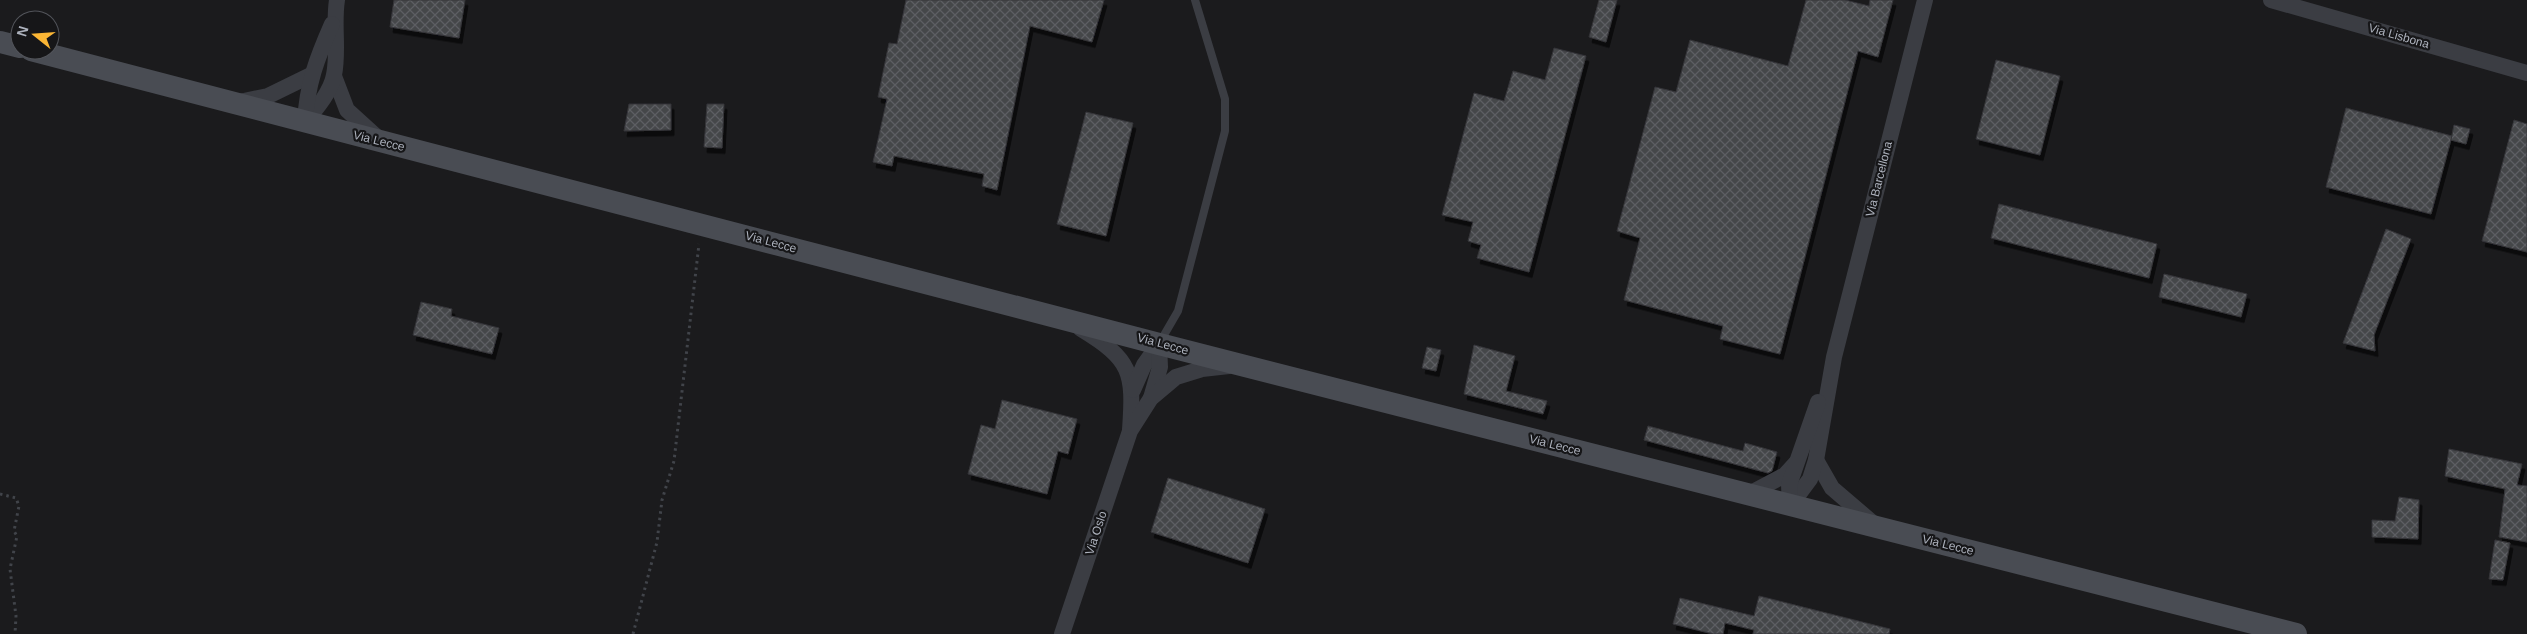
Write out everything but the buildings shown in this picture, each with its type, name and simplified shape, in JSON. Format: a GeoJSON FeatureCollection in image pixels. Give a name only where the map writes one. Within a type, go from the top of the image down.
{"type":"FeatureCollection","features":[{"type":"Feature","properties":{"kind":"main road","name":"Via Lecce"},"geometry":{"type":"LineString","coordinates":[[60,58],[1060,316],[1159,344],[2296,634]]}},
{"type":"Feature","properties":{"kind":"street"},"geometry":{"type":"LineString","coordinates":[[337,0],[334,21],[334,76],[347,110],[382,141]]}},
{"type":"Feature","properties":{"kind":"street","name":"Via Barcellona"},"geometry":{"type":"LineString","coordinates":[[1790,506],[1810,479],[1816,460],[1834,357],[1925,0]]}},
{"type":"Feature","properties":{"kind":"street","name":"Via Lisbona"},"geometry":{"type":"LineString","coordinates":[[2271,0],[2527,73]]}},
{"type":"Feature","properties":{"kind":"street"},"geometry":{"type":"LineString","coordinates":[[305,122],[311,75],[334,21]]}},
{"type":"Feature","properties":{"kind":"street"},"geometry":{"type":"LineString","coordinates":[[234,103],[268,96],[311,75]]}},
{"type":"Feature","properties":{"kind":"street"},"geometry":{"type":"LineString","coordinates":[[305,122],[319,105],[334,76]]}},
{"type":"Feature","properties":{"kind":"street"},"geometry":{"type":"LineString","coordinates":[[1060,316],[1109,346],[1125,366],[1133,390]]}},
{"type":"Feature","properties":{"kind":"street"},"geometry":{"type":"LineString","coordinates":[[1130,431],[1133,390],[1144,365],[1159,344]]}},
{"type":"Feature","properties":{"kind":"street"},"geometry":{"type":"LineString","coordinates":[[1130,431],[1151,398],[1160,367],[1159,344]]}},
{"type":"Feature","properties":{"kind":"street","name":"Via Barcellona"},"geometry":{"type":"LineString","coordinates":[[1790,506],[1790,485],[1796,463],[1834,357]]}},
{"type":"Feature","properties":{"kind":"street"},"geometry":{"type":"LineString","coordinates":[[1151,398],[1176,377],[1202,369],[1241,364]]}},
{"type":"Feature","properties":{"kind":"street","name":"Via Oslo"},"geometry":{"type":"LineString","coordinates":[[1062,634],[1130,431]]}},
{"type":"Feature","properties":{"kind":"street"},"geometry":{"type":"LineString","coordinates":[[1816,460],[1832,488],[1878,527]]}},
{"type":"Feature","properties":{"kind":"street"},"geometry":{"type":"LineString","coordinates":[[1748,495],[1785,475],[1796,463]]}},
{"type":"Feature","properties":{"kind":"lane"},"geometry":{"type":"LineString","coordinates":[[1159,344],[1178,311],[1226,131],[1225,99],[1195,0]]}},
{"type":"Feature","properties":{"kind":"path"},"geometry":{"type":"LineString","coordinates":[[632,634],[656,542],[662,500],[674,462],[696,262],[703,224]]}},
{"type":"Feature","properties":{"kind":"path"},"geometry":{"type":"LineString","coordinates":[[0,494],[16,498],[19,506],[14,531],[17,536],[10,569],[16,616],[15,634]]}}]}
